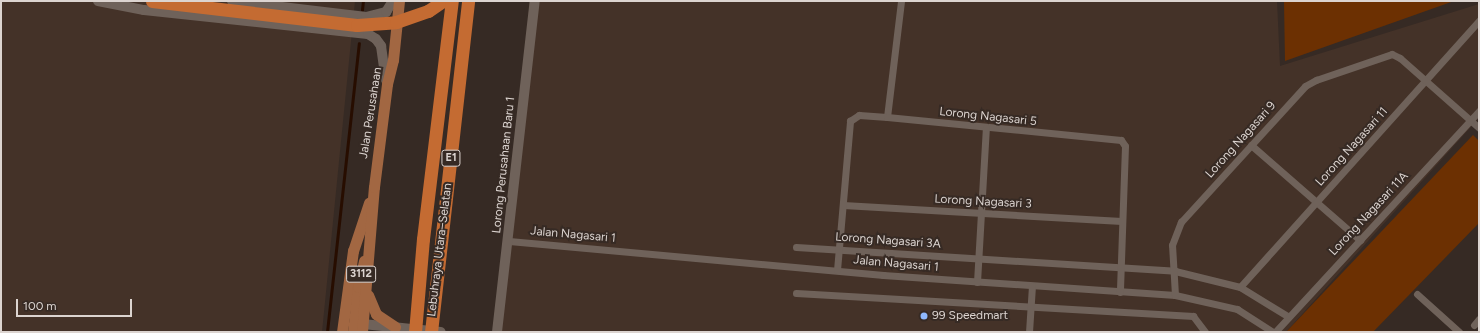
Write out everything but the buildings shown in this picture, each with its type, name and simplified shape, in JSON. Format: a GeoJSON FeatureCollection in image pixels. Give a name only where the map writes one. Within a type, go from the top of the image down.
{"type":"FeatureCollection","features":[{"type":"Feature","properties":{"kind":"highway"},"geometry":{"type":"LineString","coordinates":[[152,1],[357,25],[396,22],[422,13],[443,1]]}},
{"type":"Feature","properties":{"kind":"highway","name":"Lebuhraya Utara–Selatan"},"geometry":{"type":"LineString","coordinates":[[400,330],[417,311],[452,1]]}},
{"type":"Feature","properties":{"kind":"highway","name":"Lebuhraya Utara–Selatan"},"geometry":{"type":"LineString","coordinates":[[430,332],[468,1]]}},
{"type":"Feature","properties":{"kind":"main road","name":"Jalan Perusahaan"},"geometry":{"type":"LineString","coordinates":[[353,332],[360,325],[367,290],[374,187],[386,84],[393,60],[399,1]]}},
{"type":"Feature","properties":{"kind":"main road"},"geometry":{"type":"LineString","coordinates":[[342,332],[353,251],[374,187]]}},
{"type":"Feature","properties":{"kind":"main road","name":"Jalan Perusahaan"},"geometry":{"type":"LineString","coordinates":[[360,325],[358,287],[372,229]]}},
{"type":"Feature","properties":{"kind":"main road"},"geometry":{"type":"LineString","coordinates":[[367,290],[376,314],[384,322],[400,330]]}},
{"type":"Feature","properties":{"kind":"street"},"geometry":{"type":"LineString","coordinates":[[98,1],[144,10],[368,34],[381,46],[386,84]]}},
{"type":"Feature","properties":{"kind":"street"},"geometry":{"type":"LineString","coordinates":[[232,1],[366,17],[386,12],[394,1]]}},
{"type":"Feature","properties":{"kind":"street","name":"Lorong Perusahaan Baru 1"},"geometry":{"type":"LineString","coordinates":[[497,332],[509,241],[535,1]]}},
{"type":"Feature","properties":{"kind":"street"},"geometry":{"type":"LineString","coordinates":[[887,117],[901,1]]}},
{"type":"Feature","properties":{"kind":"street","name":"Lorong Nagasari 11"},"geometry":{"type":"LineString","coordinates":[[1240,287],[1479,21]]}},
{"type":"Feature","properties":{"kind":"street","name":"Lorong Nagasari 9"},"geometry":{"type":"LineString","coordinates":[[1175,295],[1175,271],[1172,245],[1182,222],[1305,86],[1392,54],[1426,81]]}},
{"type":"Feature","properties":{"kind":"street"},"geometry":{"type":"LineString","coordinates":[[1426,81],[1479,128]]}},
{"type":"Feature","properties":{"kind":"street","name":"Lorong Nagasari 11A"},"geometry":{"type":"LineString","coordinates":[[1274,332],[1479,111]]}},
{"type":"Feature","properties":{"kind":"street","name":"Lorong Nagasari 5"},"geometry":{"type":"LineString","coordinates":[[843,205],[850,121],[859,115],[1121,140],[1125,146],[1122,221]]}},
{"type":"Feature","properties":{"kind":"street"},"geometry":{"type":"LineString","coordinates":[[977,282],[986,128]]}},
{"type":"Feature","properties":{"kind":"street"},"geometry":{"type":"LineString","coordinates":[[1251,145],[1360,240]]}},
{"type":"Feature","properties":{"kind":"street"},"geometry":{"type":"LineString","coordinates":[[837,270],[843,205]]}},
{"type":"Feature","properties":{"kind":"street","name":"Lorong Nagasari 3"},"geometry":{"type":"LineString","coordinates":[[843,205],[1122,221]]}},
{"type":"Feature","properties":{"kind":"street"},"geometry":{"type":"LineString","coordinates":[[1120,292],[1122,221]]}},
{"type":"Feature","properties":{"kind":"street","name":"Jalan Nagasari 1"},"geometry":{"type":"LineString","coordinates":[[509,241],[977,282],[1175,295],[1237,309],[1274,332]]}},
{"type":"Feature","properties":{"kind":"street","name":"Lorong Nagasari 3A"},"geometry":{"type":"LineString","coordinates":[[796,247],[978,258]]}},
{"type":"Feature","properties":{"kind":"street"},"geometry":{"type":"LineString","coordinates":[[978,258],[1175,271],[1240,287],[1289,317]]}},
{"type":"Feature","properties":{"kind":"street"},"geometry":{"type":"LineString","coordinates":[[1029,332],[1032,286]]}},
{"type":"Feature","properties":{"kind":"street"},"geometry":{"type":"LineString","coordinates":[[796,293],[1194,316],[1205,332]]}},
{"type":"Feature","properties":{"kind":"street"},"geometry":{"type":"LineString","coordinates":[[1417,294],[1459,332]]}},
{"type":"Feature","properties":{"kind":"street"},"geometry":{"type":"LineString","coordinates":[[344,313],[360,325],[400,330],[441,332]]}},
{"type":"Feature","properties":{"kind":"shaded area"},"geometry":{"type":"Polygon","coordinates":[[[1,1],[355,1],[322,332],[1,332],[1,1]]]}},
{"type":"Feature","properties":{"kind":"shaded area"},"geometry":{"type":"Polygon","coordinates":[[[530,1],[1277,1],[1280,66],[1479,4],[1479,118],[1286,332],[495,332],[530,1]]]}},
{"type":"Feature","properties":{"kind":"shaded area"},"geometry":{"type":"Polygon","coordinates":[[[1284,1],[1454,1],[1285,61],[1284,1]]]}},
{"type":"Feature","properties":{"kind":"shaded area"},"geometry":{"type":"Polygon","coordinates":[[[1473,135],[1479,141],[1479,223],[1373,332],[1287,331],[1473,135]]]}},
{"type":"Feature","properties":{"kind":"waterway"},"geometry":{"type":"LineString","coordinates":[[362,10],[363,1]]}},
{"type":"Feature","properties":{"kind":"waterway"},"geometry":{"type":"LineString","coordinates":[[327,332],[359,44]]}},
{"type":"Feature","properties":{"kind":"place","name":"99 Speedmart"},"geometry":{"type":"Point","coordinates":[924,316]}}]}
